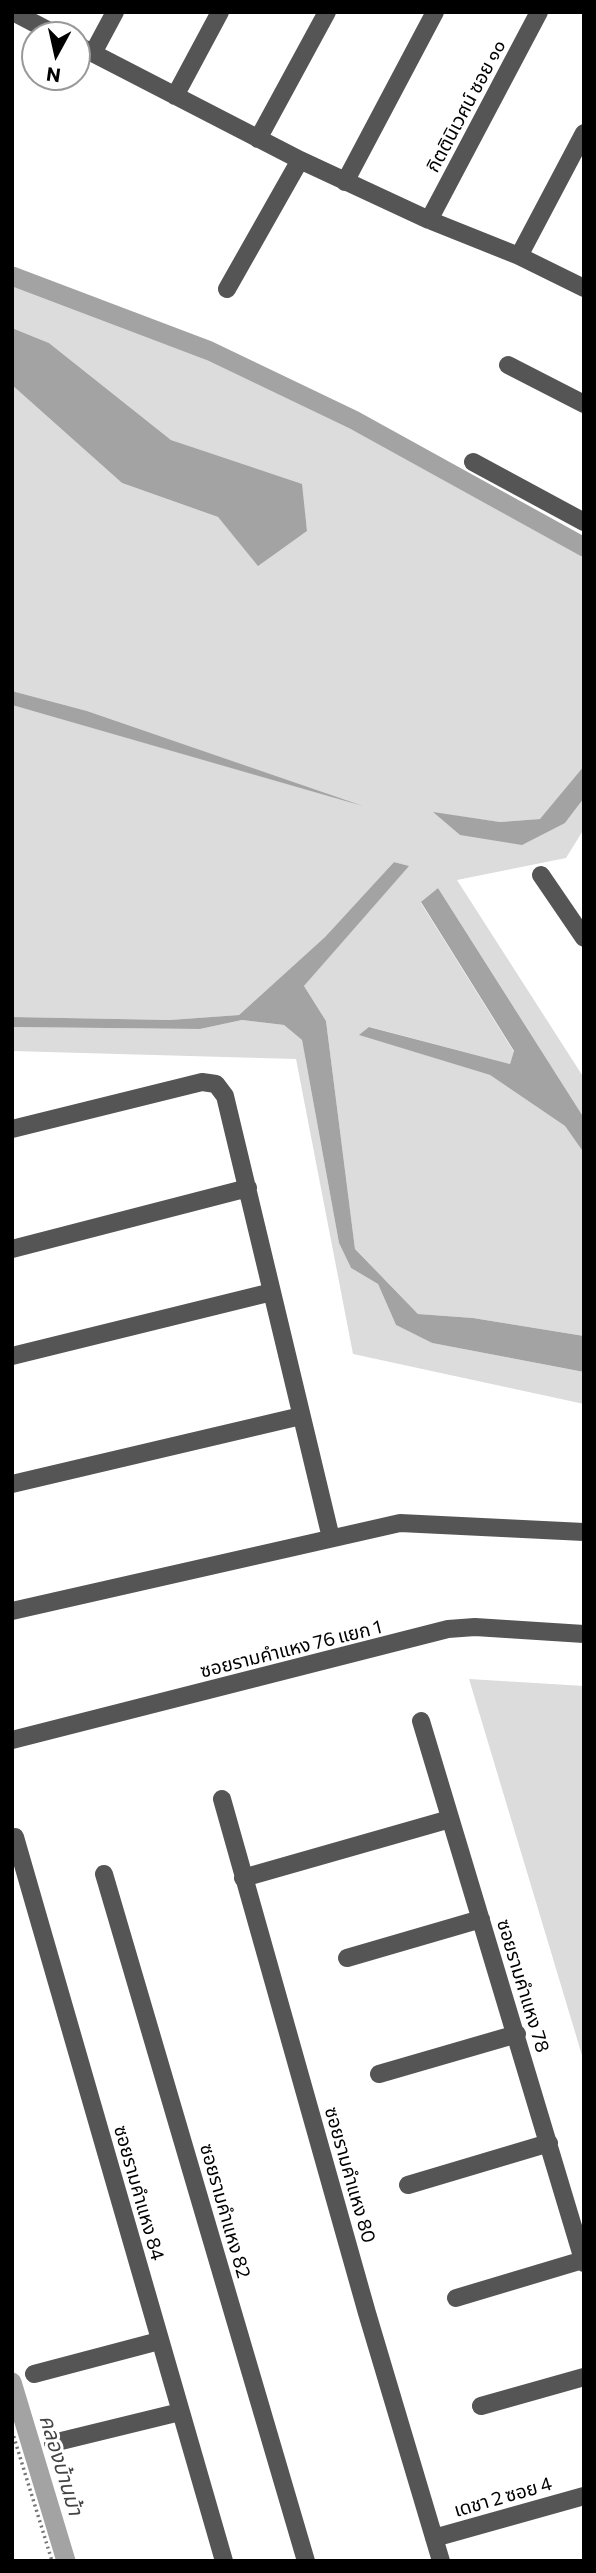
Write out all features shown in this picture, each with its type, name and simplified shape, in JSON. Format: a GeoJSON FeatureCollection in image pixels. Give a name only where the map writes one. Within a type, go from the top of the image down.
{"type":"FeatureCollection","features":[{"type":"Feature","properties":{"kind":"street"},"geometry":{"type":"LineString","coordinates":[[13,12],[30,21]]}},
{"type":"Feature","properties":{"kind":"street"},"geometry":{"type":"LineString","coordinates":[[91,42],[115,12]]}},
{"type":"Feature","properties":{"kind":"street"},"geometry":{"type":"LineString","coordinates":[[175,96],[220,12]]}},
{"type":"Feature","properties":{"kind":"street"},"geometry":{"type":"LineString","coordinates":[[258,139],[327,12]]}},
{"type":"Feature","properties":{"kind":"street"},"geometry":{"type":"LineString","coordinates":[[345,182],[435,12]]}},
{"type":"Feature","properties":{"kind":"street","name":"กิตตินิเวศน์ ซอย ๑๐"},"geometry":{"type":"LineString","coordinates":[[429,220],[540,12]]}},
{"type":"Feature","properties":{"kind":"street"},"geometry":{"type":"LineString","coordinates":[[91,52],[345,182],[519,256],[584,288]]}},
{"type":"Feature","properties":{"kind":"street"},"geometry":{"type":"LineString","coordinates":[[519,256],[584,133]]}},
{"type":"Feature","properties":{"kind":"street"},"geometry":{"type":"LineString","coordinates":[[227,289],[300,160]]}},
{"type":"Feature","properties":{"kind":"street"},"geometry":{"type":"LineString","coordinates":[[508,365],[584,404]]}},
{"type":"Feature","properties":{"kind":"street"},"geometry":{"type":"LineString","coordinates":[[472,462],[584,522]]}},
{"type":"Feature","properties":{"kind":"street"},"geometry":{"type":"LineString","coordinates":[[541,875],[584,938]]}},
{"type":"Feature","properties":{"kind":"street"},"geometry":{"type":"LineString","coordinates":[[12,1129],[202,1082],[216,1084],[229,1107],[331,1538]]}},
{"type":"Feature","properties":{"kind":"street"},"geometry":{"type":"LineString","coordinates":[[12,1249],[248,1188]]}},
{"type":"Feature","properties":{"kind":"street"},"geometry":{"type":"LineString","coordinates":[[12,1356],[272,1292]]}},
{"type":"Feature","properties":{"kind":"street"},"geometry":{"type":"LineString","coordinates":[[12,1484],[301,1416]]}},
{"type":"Feature","properties":{"kind":"street"},"geometry":{"type":"LineString","coordinates":[[12,1611],[400,1522],[584,1532]]}},
{"type":"Feature","properties":{"kind":"street","name":"ซอยรามคำแหง 76 แยก 1"},"geometry":{"type":"LineString","coordinates":[[12,1740],[448,1629],[475,1627],[584,1634]]}},
{"type":"Feature","properties":{"kind":"street","name":"ซอยรามคำแหง 78"},"geometry":{"type":"LineString","coordinates":[[421,1721],[517,2034],[583,2262]]}},
{"type":"Feature","properties":{"kind":"street","name":"ซอยรามคำแหง 80"},"geometry":{"type":"LineString","coordinates":[[222,1799],[441,2561]]}},
{"type":"Feature","properties":{"kind":"street"},"geometry":{"type":"LineString","coordinates":[[243,1878],[450,1819]]}},
{"type":"Feature","properties":{"kind":"street","name":"ซอยรามคำแหง 84"},"geometry":{"type":"LineString","coordinates":[[15,1837],[224,2561]]}},
{"type":"Feature","properties":{"kind":"street","name":"ซอยรามคำแหง 82"},"geometry":{"type":"LineString","coordinates":[[104,1874],[306,2561]]}},
{"type":"Feature","properties":{"kind":"street"},"geometry":{"type":"LineString","coordinates":[[347,1958],[481,1919]]}},
{"type":"Feature","properties":{"kind":"street"},"geometry":{"type":"LineString","coordinates":[[379,2074],[517,2034]]}},
{"type":"Feature","properties":{"kind":"street"},"geometry":{"type":"LineString","coordinates":[[408,2185],[549,2143]]}},
{"type":"Feature","properties":{"kind":"street"},"geometry":{"type":"LineString","coordinates":[[456,2298],[583,2262]]}},
{"type":"Feature","properties":{"kind":"street"},"geometry":{"type":"LineString","coordinates":[[34,2374],[159,2341]]}},
{"type":"Feature","properties":{"kind":"street"},"geometry":{"type":"LineString","coordinates":[[481,2406],[584,2377]]}},
{"type":"Feature","properties":{"kind":"street"},"geometry":{"type":"LineString","coordinates":[[53,2443],[180,2412]]}},
{"type":"Feature","properties":{"kind":"street","name":"เดชา 2 ซอย 4"},"geometry":{"type":"LineString","coordinates":[[434,2538],[584,2496]]}},
{"type":"Feature","properties":{"kind":"path"},"geometry":{"type":"LineString","coordinates":[[12,2431],[52,2561]]}},
{"type":"Feature","properties":{"kind":"shaded area"},"geometry":{"type":"Polygon","coordinates":[[[12,282],[237,371],[352,424],[584,556],[584,766],[541,819],[500,822],[435,813],[460,835],[565,823],[584,798],[584,829],[566,858],[457,880],[584,1078],[584,1118],[438,888],[421,903],[514,1052],[510,1064],[370,1027],[360,1035],[490,1075],[565,1126],[584,1153],[584,1336],[473,1318],[418,1314],[355,1249],[326,1021],[304,986],[408,866],[394,862],[325,937],[239,1015],[171,1020],[12,1017],[12,705],[344,800],[87,711],[12,691],[12,385],[122,483],[218,517],[258,565],[307,531],[301,485],[171,440],[49,343],[12,328],[12,282]]]}},
{"type":"Feature","properties":{"kind":"shaded area"},"geometry":{"type":"Polygon","coordinates":[[[12,328],[49,343],[171,440],[302,484],[307,531],[258,566],[218,517],[122,483],[12,385],[12,328]]]}},
{"type":"Feature","properties":{"kind":"shaded area"},"geometry":{"type":"Polygon","coordinates":[[[12,691],[87,711],[363,806],[12,705],[12,691]]]}},
{"type":"Feature","properties":{"kind":"shaded area"},"geometry":{"type":"Polygon","coordinates":[[[584,766],[584,798],[565,823],[522,845],[460,835],[433,812],[500,822],[540,819],[584,766]]]}},
{"type":"Feature","properties":{"kind":"shaded area"},"geometry":{"type":"Polygon","coordinates":[[[394,862],[409,866],[304,986],[326,1021],[355,1249],[418,1314],[473,1318],[584,1336],[584,1372],[432,1343],[396,1325],[378,1284],[351,1268],[339,1243],[302,1040],[284,1025],[242,1020],[200,1029],[12,1027],[12,1017],[170,1020],[239,1015],[325,937],[394,862]]]}},
{"type":"Feature","properties":{"kind":"shaded area"},"geometry":{"type":"Polygon","coordinates":[[[438,888],[584,1118],[584,1153],[565,1126],[490,1075],[359,1035],[369,1027],[510,1064],[514,1051],[421,902],[438,888]]]}},
{"type":"Feature","properties":{"kind":"shaded area"},"geometry":{"type":"Polygon","coordinates":[[[242,1020],[284,1025],[302,1040],[339,1243],[351,1268],[378,1284],[396,1325],[432,1343],[584,1372],[584,1404],[353,1354],[296,1059],[12,1051],[12,1027],[200,1029],[242,1020]]]}},
{"type":"Feature","properties":{"kind":"shaded area"},"geometry":{"type":"Polygon","coordinates":[[[469,1679],[584,1686],[584,2062],[469,1679]]]}},
{"type":"Feature","properties":{"kind":"waterway"},"geometry":{"type":"LineString","coordinates":[[12,276],[210,351],[354,420],[584,547]]}},
{"type":"Feature","properties":{"kind":"waterway","name":"คลองบ้านม้า"},"geometry":{"type":"LineString","coordinates":[[12,2382],[66,2561]]}}]}
